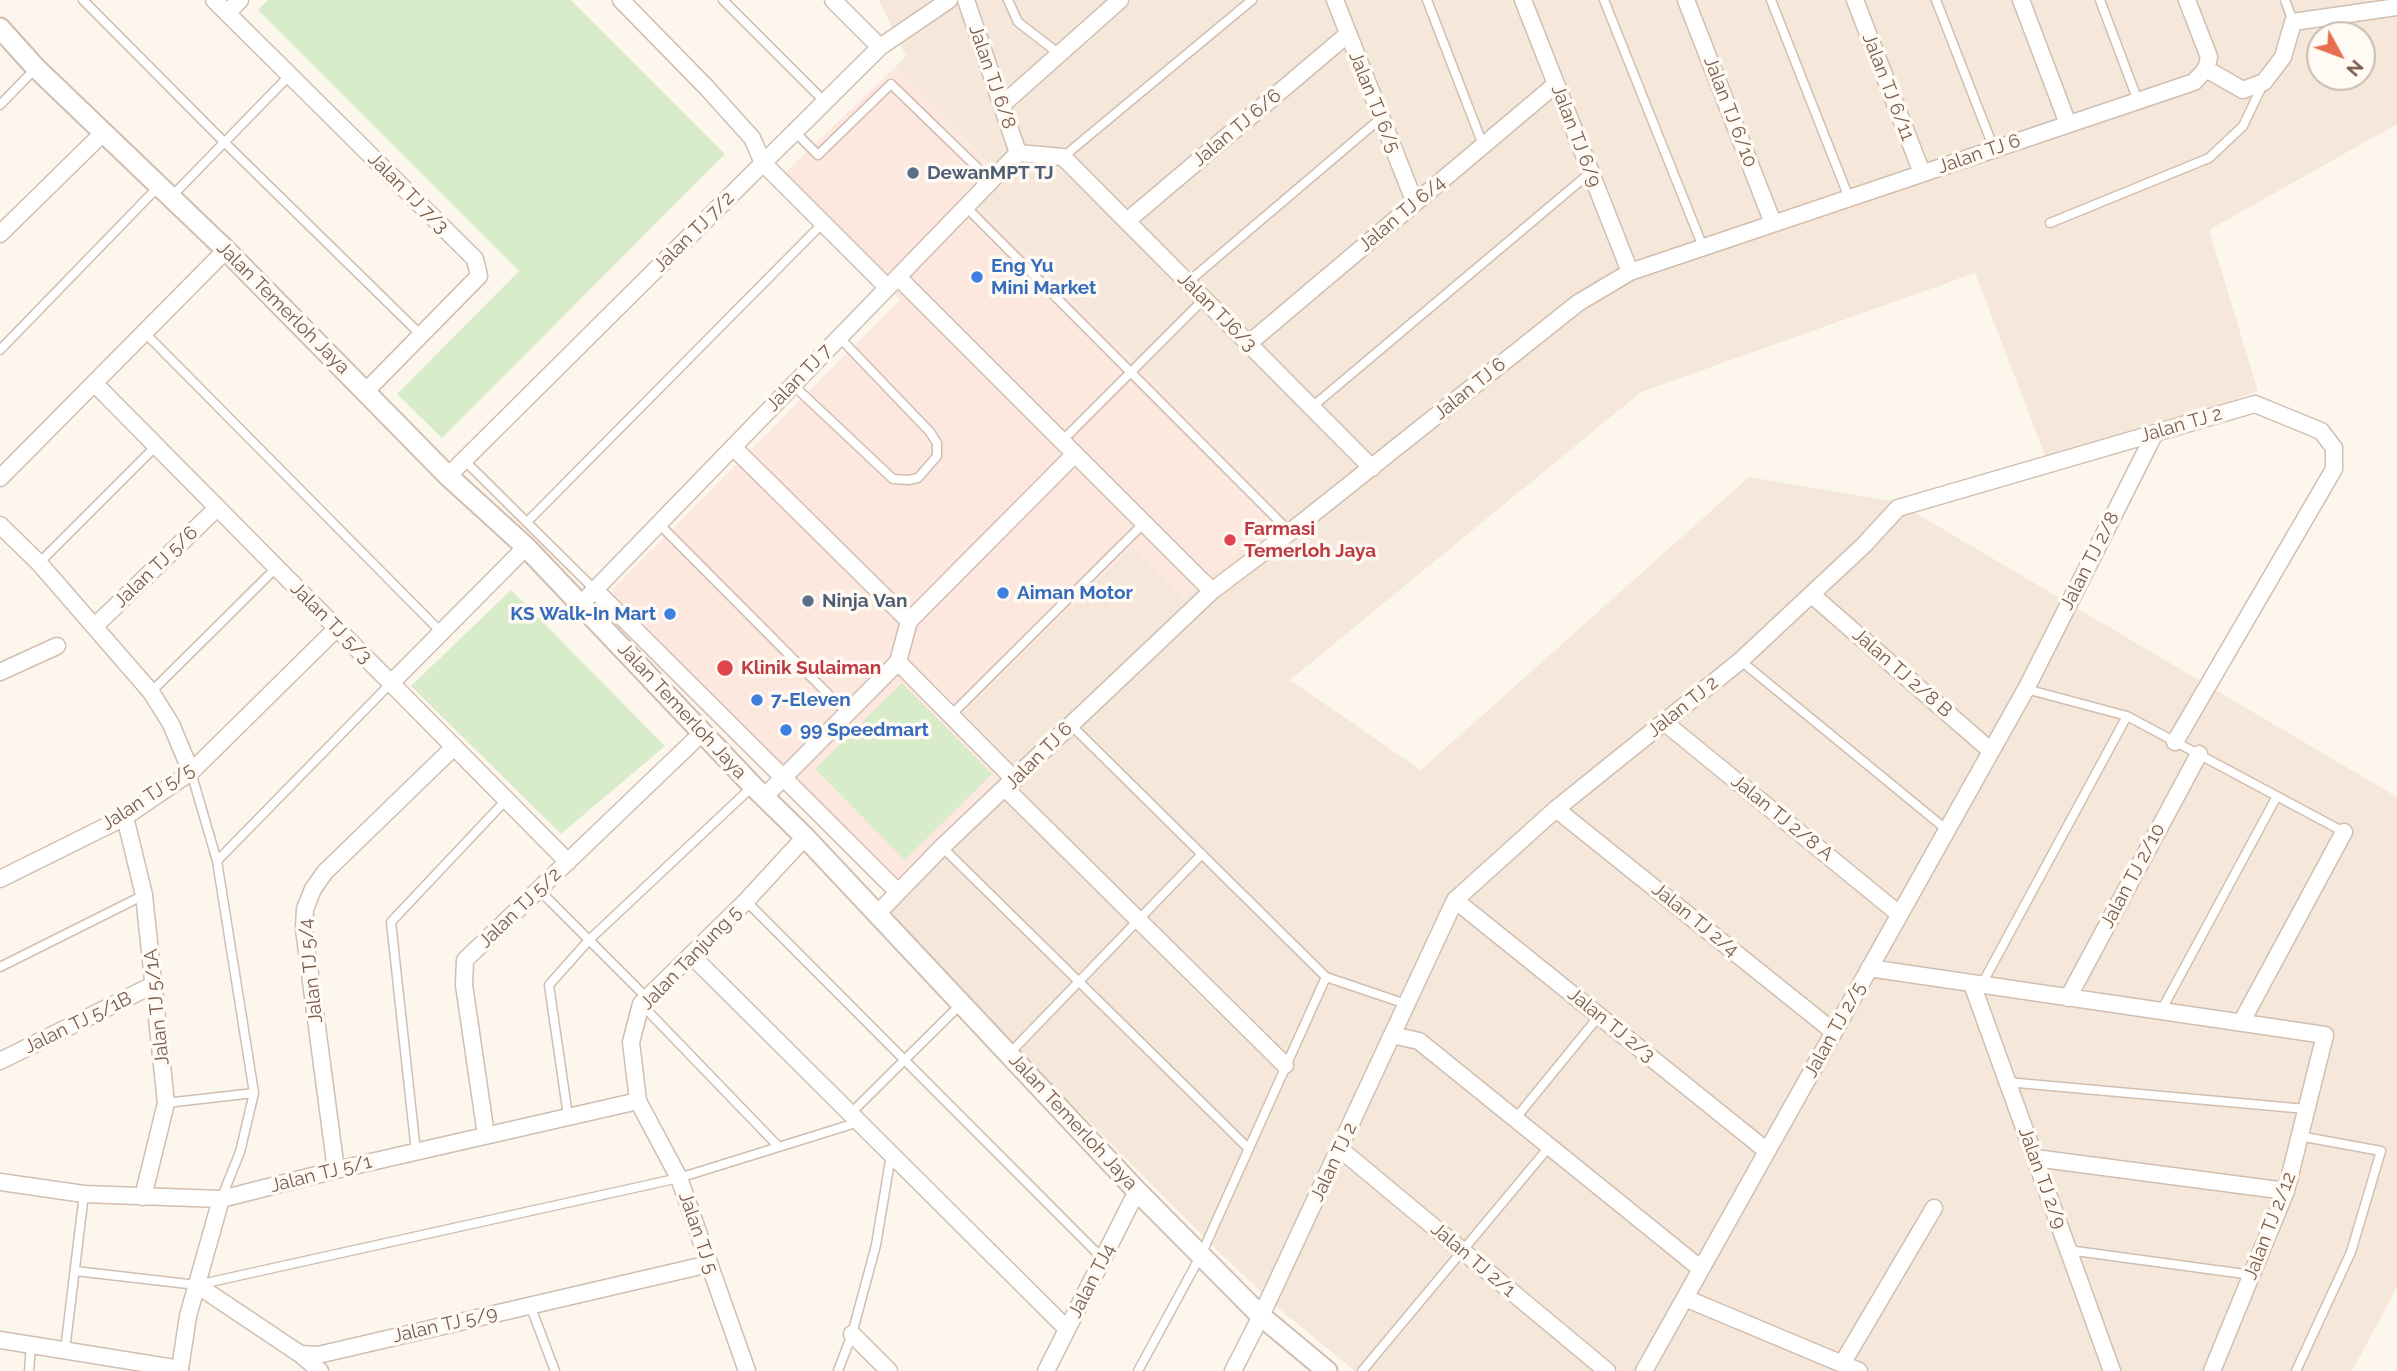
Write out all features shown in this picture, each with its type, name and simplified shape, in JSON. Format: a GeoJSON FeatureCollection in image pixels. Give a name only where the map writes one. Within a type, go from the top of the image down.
{"type":"FeatureCollection","features":[{"type":"Feature","properties":{"kind":"street","name":"Jalan TJ 7/3"},"geometry":{"type":"LineString","coordinates":[[214,0],[475,259],[480,276],[366,391]]}},
{"type":"Feature","properties":{"kind":"street"},"geometry":{"type":"LineString","coordinates":[[227,13],[240,0]]}},
{"type":"Feature","properties":{"kind":"street"},"geometry":{"type":"LineString","coordinates":[[621,0],[752,138],[763,163],[822,224],[892,282],[1062,441],[1212,591]]}},
{"type":"Feature","properties":{"kind":"street"},"geometry":{"type":"LineString","coordinates":[[833,0],[880,47]]}},
{"type":"Feature","properties":{"kind":"street","name":"Jalan TJ 7/2"},"geometry":{"type":"LineString","coordinates":[[448,476],[880,47],[949,0]]}},
{"type":"Feature","properties":{"kind":"street","name":"Jalan TJ 6/8"},"geometry":{"type":"LineString","coordinates":[[967,0],[1018,153]]}},
{"type":"Feature","properties":{"kind":"street"},"geometry":{"type":"LineString","coordinates":[[1002,105],[1120,0]]}},
{"type":"Feature","properties":{"kind":"street","name":"Jalan TJ 6/5"},"geometry":{"type":"LineString","coordinates":[[1335,0],[1415,203]]}},
{"type":"Feature","properties":{"kind":"street","name":"Jalan TJ 6/9"},"geometry":{"type":"LineString","coordinates":[[1523,0],[1630,272]]}},
{"type":"Feature","properties":{"kind":"street","name":"Jalan TJ 6/10"},"geometry":{"type":"LineString","coordinates":[[1686,0],[1773,223]]}},
{"type":"Feature","properties":{"kind":"street","name":"Jalan TJ 6/11"},"geometry":{"type":"LineString","coordinates":[[1855,0],[1922,173]]}},
{"type":"Feature","properties":{"kind":"street"},"geometry":{"type":"LineString","coordinates":[[2021,0],[2068,124]]}},
{"type":"Feature","properties":{"kind":"street"},"geometry":{"type":"LineString","coordinates":[[2187,0],[2209,57],[2206,69],[2243,90],[2264,82],[2283,57],[2293,22],[2395,5]]}},
{"type":"Feature","properties":{"kind":"street","name":"Jalan Temerloh Jaya"},"geometry":{"type":"LineString","coordinates":[[0,28],[36,68],[226,250],[448,476],[526,547],[702,733],[805,837],[1138,1191],[1261,1316],[1327,1371]]}},
{"type":"Feature","properties":{"kind":"street","name":"Jalan TJ 6/6"},"geometry":{"type":"LineString","coordinates":[[1127,221],[1348,34]]}},
{"type":"Feature","properties":{"kind":"street","name":"Jalan TJ 6"},"geometry":{"type":"LineString","coordinates":[[877,914],[942,847],[1212,591],[1372,468],[1578,303],[1630,272],[2194,82],[2206,69]]}},
{"type":"Feature","properties":{"kind":"street","name":"Jalan TJ 6/4"},"geometry":{"type":"LineString","coordinates":[[1248,344],[1556,83]]}},
{"type":"Feature","properties":{"kind":"street"},"geometry":{"type":"LineString","coordinates":[[0,234],[103,133]]}},
{"type":"Feature","properties":{"kind":"street"},"geometry":{"type":"LineString","coordinates":[[1018,153],[1063,157]]}},
{"type":"Feature","properties":{"kind":"street","name":"Jalan TJ 7"},"geometry":{"type":"LineString","coordinates":[[581,604],[1018,153]]}},
{"type":"Feature","properties":{"kind":"street","name":"Jalan TJ6/3"},"geometry":{"type":"LineString","coordinates":[[1063,157],[1372,468]]}},
{"type":"Feature","properties":{"kind":"street"},"geometry":{"type":"LineString","coordinates":[[0,478],[146,334],[226,250]]}},
{"type":"Feature","properties":{"kind":"street","name":"Jalan TJ 5/3"},"geometry":{"type":"LineString","coordinates":[[95,384],[568,862]]}},
{"type":"Feature","properties":{"kind":"street","name":"Jalan TJ 2"},"geometry":{"type":"LineString","coordinates":[[1233,1371],[1340,1149],[1455,900],[1556,809],[1740,661],[1864,545],[1898,508],[2255,404],[2320,431],[2334,448],[2334,469],[2175,742]]}},
{"type":"Feature","properties":{"kind":"street","name":"Jalan TJ 2/8"},"geometry":{"type":"LineString","coordinates":[[2026,689],[2155,433]]}},
{"type":"Feature","properties":{"kind":"street"},"geometry":{"type":"LineString","coordinates":[[733,447],[909,621]]}},
{"type":"Feature","properties":{"kind":"street"},"geometry":{"type":"LineString","coordinates":[[759,791],[783,777],[898,662],[909,621],[1075,454]]}},
{"type":"Feature","properties":{"kind":"street","name":"Jalan TJ 5/6"},"geometry":{"type":"LineString","coordinates":[[95,626],[217,508]]}},
{"type":"Feature","properties":{"kind":"street"},"geometry":{"type":"LineString","coordinates":[[0,525],[39,563],[150,692],[171,724],[191,772]]}},
{"type":"Feature","properties":{"kind":"street"},"geometry":{"type":"LineString","coordinates":[[391,683],[526,547]]}},
{"type":"Feature","properties":{"kind":"street"},"geometry":{"type":"LineString","coordinates":[[594,589],[898,892]]}},
{"type":"Feature","properties":{"kind":"street","name":"Jalan TJ 2/8 B"},"geometry":{"type":"LineString","coordinates":[[1812,595],[1991,751]]}},
{"type":"Feature","properties":{"kind":"street","name":"Jalan TJ 5/5"},"geometry":{"type":"LineString","coordinates":[[0,879],[125,817],[191,772],[337,628]]}},
{"type":"Feature","properties":{"kind":"street"},"geometry":{"type":"LineString","coordinates":[[0,672],[57,646]]}},
{"type":"Feature","properties":{"kind":"street"},"geometry":{"type":"LineString","coordinates":[[898,662],[951,715],[1011,784],[1138,919],[1286,1065]]}},
{"type":"Feature","properties":{"kind":"street","name":"Jalan TJ 2/5"},"geometry":{"type":"LineString","coordinates":[[1644,1371],[2026,689]]}},
{"type":"Feature","properties":{"kind":"street","name":"Jalan TJ 2/8 A"},"geometry":{"type":"LineString","coordinates":[[1664,722],[1899,915]]}},
{"type":"Feature","properties":{"kind":"street","name":"Jalan TJ 5/2"},"geometry":{"type":"LineString","coordinates":[[486,1135],[464,985],[466,960],[702,733]]}},
{"type":"Feature","properties":{"kind":"street","name":"Jalan TJ 5/4"},"geometry":{"type":"LineString","coordinates":[[336,1170],[304,929],[305,909],[313,889],[325,872],[454,747]]}},
{"type":"Feature","properties":{"kind":"street","name":"Jalan TJ 2/10"},"geometry":{"type":"LineString","coordinates":[[2068,998],[2199,754]]}},
{"type":"Feature","properties":{"kind":"street","name":"Jalan TJ 2/4"},"geometry":{"type":"LineString","coordinates":[[1556,809],[1834,1032]]}},
{"type":"Feature","properties":{"kind":"street","name":"Jalan TJ 5/1A"},"geometry":{"type":"LineString","coordinates":[[125,817],[144,895],[166,1103],[142,1197]]}},
{"type":"Feature","properties":{"kind":"street"},"geometry":{"type":"LineString","coordinates":[[1869,968],[2241,1023],[2344,832]]}},
{"type":"Feature","properties":{"kind":"street","name":"Jalan Tanjung 5"},"geometry":{"type":"LineString","coordinates":[[638,1101],[631,1042],[644,1001],[746,901],[805,837]]}},
{"type":"Feature","properties":{"kind":"street","name":"Jalan TJ 2/3"},"geometry":{"type":"LineString","coordinates":[[1455,900],[1767,1151]]}},
{"type":"Feature","properties":{"kind":"street"},"geometry":{"type":"LineString","coordinates":[[691,955],[1067,1329]]}},
{"type":"Feature","properties":{"kind":"street","name":"Jalan TJ 5/1B"},"geometry":{"type":"LineString","coordinates":[[0,1061],[155,984]]}},
{"type":"Feature","properties":{"kind":"street","name":"Jalan TJ 2/9"},"geometry":{"type":"LineString","coordinates":[[1977,985],[2007,1082],[2112,1371]]}},
{"type":"Feature","properties":{"kind":"street","name":"Jalan TJ 2/12"},"geometry":{"type":"LineString","coordinates":[[2212,1371],[2286,1191],[2325,1035],[2241,1023]]}},
{"type":"Feature","properties":{"kind":"street"},"geometry":{"type":"LineString","coordinates":[[1392,1035],[1419,1041],[1701,1269]]}},
{"type":"Feature","properties":{"kind":"street","name":"Jalan TJ 5/1"},"geometry":{"type":"LineString","coordinates":[[0,1182],[84,1194],[221,1199],[638,1101]]}},
{"type":"Feature","properties":{"kind":"street","name":"Jalan TJ 5"},"geometry":{"type":"LineString","coordinates":[[638,1101],[679,1178],[747,1371]]}},
{"type":"Feature","properties":{"kind":"street","name":"Jalan TJ 2/1"},"geometry":{"type":"LineString","coordinates":[[1340,1149],[1607,1371]]}},
{"type":"Feature","properties":{"kind":"street"},"geometry":{"type":"LineString","coordinates":[[2035,1158],[2286,1191]]}},
{"type":"Feature","properties":{"kind":"street","name":"Jalan TJ4"},"geometry":{"type":"LineString","coordinates":[[1046,1371],[1138,1191]]}},
{"type":"Feature","properties":{"kind":"street"},"geometry":{"type":"LineString","coordinates":[[0,1340],[65,1350],[113,1365],[180,1370],[188,1316],[221,1199]]}},
{"type":"Feature","properties":{"kind":"street"},"geometry":{"type":"LineString","coordinates":[[1842,1364],[1934,1208]]}},
{"type":"Feature","properties":{"kind":"street","name":"Jalan TJ 5/9"},"geometry":{"type":"LineString","coordinates":[[300,1354],[318,1355],[709,1264]]}},
{"type":"Feature","properties":{"kind":"street"},"geometry":{"type":"LineString","coordinates":[[197,1285],[300,1354],[320,1371]]}},
{"type":"Feature","properties":{"kind":"street"},"geometry":{"type":"LineString","coordinates":[[1685,1298],[1859,1371]]}},
{"type":"Feature","properties":{"kind":"street"},"geometry":{"type":"LineString","coordinates":[[852,1334],[889,1371]]}},
{"type":"Feature","properties":{"kind":"lane"},"geometry":{"type":"LineString","coordinates":[[83,0],[422,336]]}},
{"type":"Feature","properties":{"kind":"lane"},"geometry":{"type":"LineString","coordinates":[[723,0],[825,102]]}},
{"type":"Feature","properties":{"kind":"lane"},"geometry":{"type":"LineString","coordinates":[[1008,0],[1018,22],[1058,53]]}},
{"type":"Feature","properties":{"kind":"lane"},"geometry":{"type":"LineString","coordinates":[[1063,157],[1252,0]]}},
{"type":"Feature","properties":{"kind":"lane"},"geometry":{"type":"LineString","coordinates":[[1427,0],[1483,145]]}},
{"type":"Feature","properties":{"kind":"lane"},"geometry":{"type":"LineString","coordinates":[[1604,0],[1703,247]]}},
{"type":"Feature","properties":{"kind":"lane"},"geometry":{"type":"LineString","coordinates":[[1771,0],[1849,198]]}},
{"type":"Feature","properties":{"kind":"lane"},"geometry":{"type":"LineString","coordinates":[[1936,0],[1994,149]]}},
{"type":"Feature","properties":{"kind":"lane"},"geometry":{"type":"LineString","coordinates":[[2100,0],[2138,101]]}},
{"type":"Feature","properties":{"kind":"lane"},"geometry":{"type":"LineString","coordinates":[[2285,0],[2293,22]]}},
{"type":"Feature","properties":{"kind":"lane"},"geometry":{"type":"LineString","coordinates":[[0,105],[36,68]]}},
{"type":"Feature","properties":{"kind":"lane"},"geometry":{"type":"LineString","coordinates":[[0,350],[165,192],[224,142],[290,75]]}},
{"type":"Feature","properties":{"kind":"lane"},"geometry":{"type":"LineString","coordinates":[[2050,223],[2209,158],[2243,126],[2264,82]]}},
{"type":"Feature","properties":{"kind":"lane"},"geometry":{"type":"LineString","coordinates":[[795,132],[818,155],[891,84],[991,181]]}},
{"type":"Feature","properties":{"kind":"lane"},"geometry":{"type":"LineString","coordinates":[[1188,282],[1381,118]]}},
{"type":"Feature","properties":{"kind":"lane"},"geometry":{"type":"LineString","coordinates":[[1312,407],[1591,172]]}},
{"type":"Feature","properties":{"kind":"lane"},"geometry":{"type":"LineString","coordinates":[[966,207],[1290,532]]}},
{"type":"Feature","properties":{"kind":"lane"},"geometry":{"type":"LineString","coordinates":[[527,522],[822,224]]}},
{"type":"Feature","properties":{"kind":"lane"},"geometry":{"type":"LineString","coordinates":[[1062,441],[1204,299]]}},
{"type":"Feature","properties":{"kind":"lane"},"geometry":{"type":"LineString","coordinates":[[146,334],[442,633]]}},
{"type":"Feature","properties":{"kind":"lane"},"geometry":{"type":"LineString","coordinates":[[793,385],[893,479],[918,478],[937,456],[937,443],[930,432],[839,337]]}},
{"type":"Feature","properties":{"kind":"lane"},"geometry":{"type":"LineString","coordinates":[[39,563],[156,446]]}},
{"type":"Feature","properties":{"kind":"lane"},"geometry":{"type":"LineString","coordinates":[[465,461],[594,589]]}},
{"type":"Feature","properties":{"kind":"lane"},"geometry":{"type":"LineString","coordinates":[[658,523],[847,713]]}},
{"type":"Feature","properties":{"kind":"lane"},"geometry":{"type":"LineString","coordinates":[[951,715],[1144,523]]}},
{"type":"Feature","properties":{"kind":"lane"},"geometry":{"type":"LineString","coordinates":[[150,692],[276,568]]}},
{"type":"Feature","properties":{"kind":"lane"},"geometry":{"type":"LineString","coordinates":[[1740,661],[1947,830]]}},
{"type":"Feature","properties":{"kind":"lane"},"geometry":{"type":"LineString","coordinates":[[217,861],[391,683]]}},
{"type":"Feature","properties":{"kind":"lane"},"geometry":{"type":"LineString","coordinates":[[2026,689],[2127,716],[2344,832]]}},
{"type":"Feature","properties":{"kind":"lane"},"geometry":{"type":"LineString","coordinates":[[1977,985],[2127,716]]}},
{"type":"Feature","properties":{"kind":"lane"},"geometry":{"type":"LineString","coordinates":[[1070,724],[1326,977],[1406,1004]]}},
{"type":"Feature","properties":{"kind":"lane"},"geometry":{"type":"LineString","coordinates":[[191,772],[217,861],[254,1093],[240,1152],[221,1199]]}},
{"type":"Feature","properties":{"kind":"lane"},"geometry":{"type":"LineString","coordinates":[[568,1116],[549,985],[589,940],[759,791]]}},
{"type":"Feature","properties":{"kind":"lane"},"geometry":{"type":"LineString","coordinates":[[2161,1011],[2277,796]]}},
{"type":"Feature","properties":{"kind":"lane"},"geometry":{"type":"LineString","coordinates":[[416,1152],[391,922],[506,800]]}},
{"type":"Feature","properties":{"kind":"lane"},"geometry":{"type":"LineString","coordinates":[[942,847],[1249,1149]]}},
{"type":"Feature","properties":{"kind":"lane"},"geometry":{"type":"LineString","coordinates":[[1009,1054],[1202,854]]}},
{"type":"Feature","properties":{"kind":"lane"},"geometry":{"type":"LineString","coordinates":[[539,890],[589,940],[778,1146]]}},
{"type":"Feature","properties":{"kind":"lane"},"geometry":{"type":"LineString","coordinates":[[0,967],[144,895]]}},
{"type":"Feature","properties":{"kind":"lane"},"geometry":{"type":"LineString","coordinates":[[746,901],[1103,1259]]}},
{"type":"Feature","properties":{"kind":"lane"},"geometry":{"type":"LineString","coordinates":[[1139,1371],[1201,1255],[1326,977]]}},
{"type":"Feature","properties":{"kind":"lane"},"geometry":{"type":"LineString","coordinates":[[75,1271],[197,1285],[679,1178],[855,1118],[905,1060],[962,1003]]}},
{"type":"Feature","properties":{"kind":"lane"},"geometry":{"type":"LineString","coordinates":[[1516,1119],[1599,1016]]}},
{"type":"Feature","properties":{"kind":"lane"},"geometry":{"type":"LineString","coordinates":[[2007,1082],[2306,1109]]}},
{"type":"Feature","properties":{"kind":"lane"},"geometry":{"type":"LineString","coordinates":[[166,1103],[254,1093]]}},
{"type":"Feature","properties":{"kind":"lane"},"geometry":{"type":"LineString","coordinates":[[2296,1371],[2351,1252],[2381,1151],[2300,1136]]}},
{"type":"Feature","properties":{"kind":"lane"},"geometry":{"type":"LineString","coordinates":[[1362,1371],[1549,1147]]}},
{"type":"Feature","properties":{"kind":"lane"},"geometry":{"type":"LineString","coordinates":[[838,1371],[852,1334],[876,1245],[891,1154]]}},
{"type":"Feature","properties":{"kind":"lane"},"geometry":{"type":"LineString","coordinates":[[65,1350],[84,1194]]}},
{"type":"Feature","properties":{"kind":"lane"},"geometry":{"type":"LineString","coordinates":[[2068,1250],[2252,1275]]}},
{"type":"Feature","properties":{"kind":"lane"},"geometry":{"type":"LineString","coordinates":[[530,1305],[555,1371]]}},
{"type":"Feature","properties":{"kind":"lane"},"geometry":{"type":"LineString","coordinates":[[29,1371],[31,1345]]}},
{"type":"Feature","properties":{"kind":"shaded area"},"geometry":{"type":"Polygon","coordinates":[[[879,0],[2397,0],[2397,124],[2209,230],[2258,391],[2051,471],[1975,273],[1641,392],[1290,680],[1421,770],[1749,477],[1897,502],[2397,797],[2397,1287],[2352,1371],[1355,1371],[1284,1313],[1220,1253],[891,923],[884,892],[1012,764],[963,713],[1133,546],[1287,514],[965,193],[990,165],[895,67],[906,56],[879,0]]]}},
{"type":"Feature","properties":{"kind":"shaded area"},"geometry":{"type":"Polygon","coordinates":[[[895,67],[990,165],[965,193],[1287,514],[1183,599],[1132,547],[963,713],[1012,764],[884,892],[596,606],[900,300],[782,176],[895,67]]]}},
{"type":"Feature","properties":{"kind":"green space"},"geometry":{"type":"Polygon","coordinates":[[[268,0],[571,0],[725,154],[442,438],[397,394],[519,271],[258,10],[268,0]]]}},
{"type":"Feature","properties":{"kind":"green space"},"geometry":{"type":"Polygon","coordinates":[[[511,590],[665,746],[561,834],[411,686],[511,590]]]}},
{"type":"Feature","properties":{"kind":"green space"},"geometry":{"type":"Polygon","coordinates":[[[902,683],[992,774],[905,860],[815,769],[902,683]]]}},
{"type":"Feature","properties":{"kind":"place","name":"DewanMPT TJ"},"geometry":{"type":"Point","coordinates":[913,173]}},
{"type":"Feature","properties":{"kind":"place","name":"Eng Yu Mini Market"},"geometry":{"type":"Point","coordinates":[977,277]}},
{"type":"Feature","properties":{"kind":"place","name":"Farmasi Temerloh Jaya"},"geometry":{"type":"Point","coordinates":[1230,540]}},
{"type":"Feature","properties":{"kind":"place","name":"Aiman Motor"},"geometry":{"type":"Point","coordinates":[1003,593]}},
{"type":"Feature","properties":{"kind":"place","name":"Ninja Van"},"geometry":{"type":"Point","coordinates":[808,601]}},
{"type":"Feature","properties":{"kind":"place","name":"KS Walk-In Mart"},"geometry":{"type":"Point","coordinates":[670,614]}},
{"type":"Feature","properties":{"kind":"place","name":"Klinik Sulaiman"},"geometry":{"type":"Point","coordinates":[725,668]}},
{"type":"Feature","properties":{"kind":"place","name":"7-Eleven"},"geometry":{"type":"Point","coordinates":[757,700]}},
{"type":"Feature","properties":{"kind":"place","name":"99 Speedmart"},"geometry":{"type":"Point","coordinates":[786,730]}}]}
